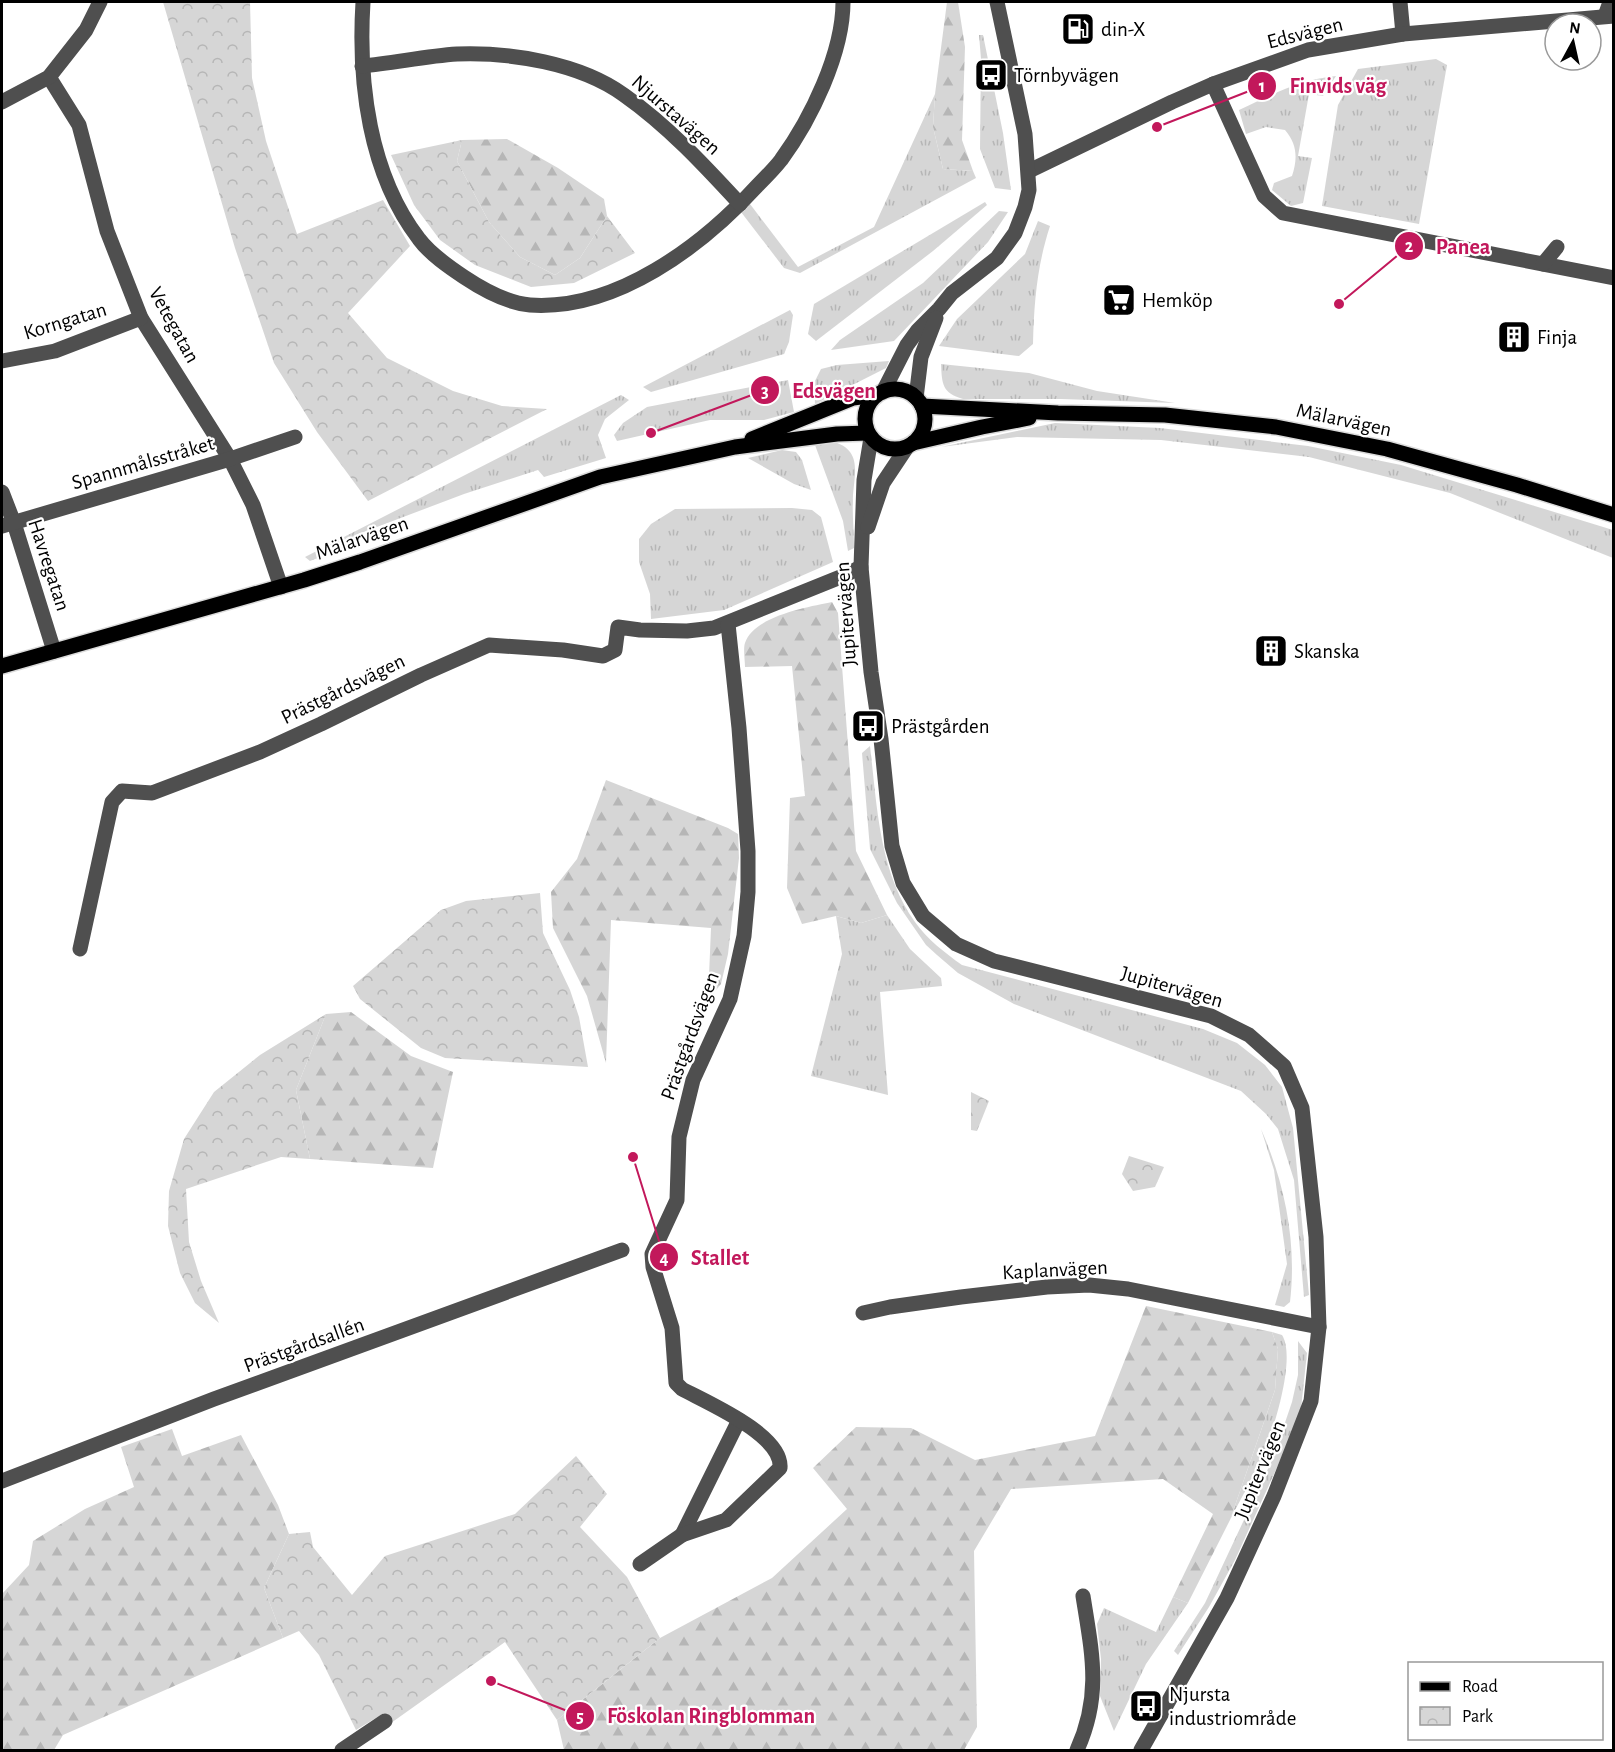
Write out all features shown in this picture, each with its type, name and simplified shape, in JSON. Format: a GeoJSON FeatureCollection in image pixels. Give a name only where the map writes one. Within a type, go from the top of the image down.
{"type":"FeatureCollection","features":[{"type":"Feature","properties":{"kind":"main road"},"geometry":{"type":"LineString","coordinates":[[899,390],[907,392],[919,402],[925,420],[919,437],[910,445],[894,449],[885,447],[869,435],[866,412],[871,399],[879,393],[899,390]]}},
{"type":"Feature","properties":{"kind":"main road","name":"Mälarvägen"},"geometry":{"type":"LineString","coordinates":[[735,447],[853,398],[879,393]]}},
{"type":"Feature","properties":{"kind":"main road","name":"Mälarvägen"},"geometry":{"type":"LineString","coordinates":[[919,402],[1058,413],[1166,415],[1276,427],[1387,449],[1614,515]]}},
{"type":"Feature","properties":{"kind":"main road","name":"Mälarvägen"},"geometry":{"type":"LineString","coordinates":[[910,445],[982,427],[1058,413]]}},
{"type":"Feature","properties":{"kind":"main road","name":"Mälarvägen"},"geometry":{"type":"LineString","coordinates":[[2,666],[281,587],[371,558],[600,477],[735,447],[837,434],[869,435]]}},
{"type":"Feature","properties":{"kind":"street"},"geometry":{"type":"LineString","coordinates":[[2,102],[49,76],[86,30],[100,2]]}},
{"type":"Feature","properties":{"kind":"street"},"geometry":{"type":"LineString","coordinates":[[363,2],[362,66],[379,158],[397,204],[420,241],[451,268],[486,292],[529,305],[573,302],[617,290],[667,264],[710,231],[740,204],[781,160],[811,112],[833,60],[843,2]]}},
{"type":"Feature","properties":{"kind":"street"},"geometry":{"type":"LineString","coordinates":[[879,393],[918,330],[952,293],[997,258],[1015,233],[1029,190],[1025,134],[997,2]]}},
{"type":"Feature","properties":{"kind":"street"},"geometry":{"type":"LineString","coordinates":[[1400,2],[1403,34]]}},
{"type":"Feature","properties":{"kind":"street","name":"Edsvägen"},"geometry":{"type":"LineString","coordinates":[[1029,171],[1213,84],[1308,50],[1403,34],[1610,11]]}},
{"type":"Feature","properties":{"kind":"street","name":"Njurstavägen"},"geometry":{"type":"LineString","coordinates":[[362,66],[458,54],[499,55],[545,62],[588,75],[622,93],[690,149],[740,204]]}},
{"type":"Feature","properties":{"kind":"street","name":"Vetegatan"},"geometry":{"type":"LineString","coordinates":[[49,76],[79,125],[107,231],[141,318],[230,459],[253,505],[281,587]]}},
{"type":"Feature","properties":{"kind":"street"},"geometry":{"type":"LineString","coordinates":[[1213,84],[1264,196],[1283,213],[1614,278]]}},
{"type":"Feature","properties":{"kind":"street"},"geometry":{"type":"LineString","coordinates":[[1543,264],[1557,247]]}},
{"type":"Feature","properties":{"kind":"street"},"geometry":{"type":"LineString","coordinates":[[919,402],[921,357],[939,309]]}},
{"type":"Feature","properties":{"kind":"street","name":"Korngatan"},"geometry":{"type":"LineString","coordinates":[[2,361],[55,351],[141,318]]}},
{"type":"Feature","properties":{"kind":"street","name":"Jupitervägen"},"geometry":{"type":"LineString","coordinates":[[869,435],[864,480],[864,541],[861,567],[871,672],[881,739],[892,846],[903,883],[923,916],[956,944],[994,961],[1211,1016],[1249,1035],[1284,1066],[1302,1108],[1316,1237],[1319,1327],[1311,1401],[1274,1496],[1227,1598],[1141,1750]]}},
{"type":"Feature","properties":{"kind":"street","name":"Spannmålsstråket"},"geometry":{"type":"LineString","coordinates":[[8,525],[230,459],[295,437]]}},
{"type":"Feature","properties":{"kind":"street","name":"Jupitervägen"},"geometry":{"type":"LineString","coordinates":[[864,541],[883,483],[910,445]]}},
{"type":"Feature","properties":{"kind":"street","name":"Havregatan"},"geometry":{"type":"LineString","coordinates":[[2,492],[8,525],[54,651]]}},
{"type":"Feature","properties":{"kind":"street","name":"Prästgårdsvägen"},"geometry":{"type":"LineString","coordinates":[[80,949],[112,802],[122,790],[152,793],[260,752],[489,645],[563,650],[603,656],[615,650],[618,627],[687,632],[714,628],[861,567]]}},
{"type":"Feature","properties":{"kind":"street","name":"Prästgårdsvägen"},"geometry":{"type":"LineString","coordinates":[[640,1564],[682,1535],[726,1520],[780,1468],[781,1460],[779,1453],[752,1426],[682,1389],[676,1383],[672,1328],[653,1267],[652,1254],[676,1200],[679,1137],[693,1080],[730,999],[744,936],[748,892],[748,851],[739,728],[728,624]]}},
{"type":"Feature","properties":{"kind":"street","name":"Prästgårdsallén"},"geometry":{"type":"LineString","coordinates":[[2,1481],[214,1399],[622,1250]]}},
{"type":"Feature","properties":{"kind":"street","name":"Kaplanvägen"},"geometry":{"type":"LineString","coordinates":[[863,1313],[890,1306],[969,1296],[1047,1287],[1089,1285],[1128,1288],[1319,1327]]}},
{"type":"Feature","properties":{"kind":"street","name":"Prästgårdsvägen"},"geometry":{"type":"LineString","coordinates":[[682,1535],[739,1420]]}},
{"type":"Feature","properties":{"kind":"street"},"geometry":{"type":"LineString","coordinates":[[1077,1750],[1086,1729],[1093,1696],[1093,1660],[1083,1596]]}},
{"type":"Feature","properties":{"kind":"street"},"geometry":{"type":"LineString","coordinates":[[342,1750],[385,1721]]}},
{"type":"Feature","properties":{"kind":"green space"},"geometry":{"type":"Polygon","coordinates":[[[163,2],[250,2],[252,78],[266,141],[297,234],[383,200],[410,246],[348,313],[387,358],[453,391],[502,406],[547,409],[368,501],[317,432],[274,363],[235,248],[163,2]]]}},
{"type":"Feature","properties":{"kind":"green space"},"geometry":{"type":"Polygon","coordinates":[[[947,2],[958,2],[965,47],[962,140],[973,171],[943,169],[933,127],[947,2]]]}},
{"type":"Feature","properties":{"kind":"green space"},"geometry":{"type":"Polygon","coordinates":[[[979,35],[983,35],[1003,133],[1011,190],[995,188],[980,149],[979,35]]]}},
{"type":"Feature","properties":{"kind":"green space"},"geometry":{"type":"Polygon","coordinates":[[[1436,59],[1447,65],[1419,224],[1322,206],[1338,105],[1358,69],[1436,59]]]}},
{"type":"Feature","properties":{"kind":"green space"},"geometry":{"type":"Polygon","coordinates":[[[1336,76],[1323,96],[1309,94],[1298,156],[1312,158],[1303,203],[1291,206],[1272,190],[1274,183],[1292,176],[1296,157],[1292,141],[1285,130],[1266,127],[1246,134],[1239,110],[1298,84],[1336,76]]]}},
{"type":"Feature","properties":{"kind":"green space"},"geometry":{"type":"Polygon","coordinates":[[[935,94],[933,127],[943,169],[973,171],[976,178],[800,273],[784,268],[741,212],[750,204],[798,267],[874,227],[935,94]]]}},
{"type":"Feature","properties":{"kind":"green space"},"geometry":{"type":"Polygon","coordinates":[[[507,139],[558,168],[604,199],[607,216],[580,258],[555,275],[520,257],[489,222],[457,161],[462,140],[507,139]]]}},
{"type":"Feature","properties":{"kind":"green space"},"geometry":{"type":"Polygon","coordinates":[[[462,140],[457,161],[489,222],[520,257],[555,275],[580,258],[607,216],[635,253],[574,283],[531,287],[475,265],[440,240],[414,205],[391,155],[462,140]]]}},
{"type":"Feature","properties":{"kind":"green space"},"geometry":{"type":"Polygon","coordinates":[[[985,202],[987,205],[933,251],[816,341],[808,334],[814,304],[985,202]]]}},
{"type":"Feature","properties":{"kind":"green space"},"geometry":{"type":"Polygon","coordinates":[[[999,211],[1008,212],[988,242],[894,341],[831,350],[840,340],[923,283],[999,211]]]}},
{"type":"Feature","properties":{"kind":"green space"},"geometry":{"type":"Polygon","coordinates":[[[1038,221],[1050,226],[1037,284],[1033,344],[1019,356],[939,346],[957,319],[1025,254],[1038,221]]]}},
{"type":"Feature","properties":{"kind":"green space"},"geometry":{"type":"Polygon","coordinates":[[[790,310],[793,315],[789,342],[784,354],[651,392],[643,387],[790,310]]]}},
{"type":"Feature","properties":{"kind":"green space"},"geometry":{"type":"Polygon","coordinates":[[[889,361],[886,368],[815,404],[814,383],[821,369],[837,365],[889,361]]]}},
{"type":"Feature","properties":{"kind":"green space"},"geometry":{"type":"Polygon","coordinates":[[[941,364],[1029,373],[1097,391],[1175,403],[1061,399],[963,399],[951,394],[944,387],[941,364]]]}},
{"type":"Feature","properties":{"kind":"green space"},"geometry":{"type":"Polygon","coordinates":[[[788,380],[794,412],[764,420],[710,420],[617,441],[614,435],[623,423],[647,407],[788,380]]]}},
{"type":"Feature","properties":{"kind":"green space"},"geometry":{"type":"Polygon","coordinates":[[[621,395],[629,400],[605,419],[598,435],[606,458],[544,477],[538,470],[464,494],[361,533],[359,542],[310,561],[305,557],[621,395]]]}},
{"type":"Feature","properties":{"kind":"green space"},"geometry":{"type":"Polygon","coordinates":[[[1055,423],[1160,428],[1308,446],[1401,465],[1613,530],[1613,558],[1450,493],[1309,457],[1161,440],[1017,437],[941,447],[1055,423]]]}},
{"type":"Feature","properties":{"kind":"green space"},"geometry":{"type":"Polygon","coordinates":[[[831,441],[848,449],[854,462],[854,548],[848,551],[843,521],[815,445],[831,441]]]}},
{"type":"Feature","properties":{"kind":"green space"},"geometry":{"type":"Polygon","coordinates":[[[782,450],[796,452],[802,460],[811,490],[794,484],[748,458],[782,450]]]}},
{"type":"Feature","properties":{"kind":"green space"},"geometry":{"type":"Polygon","coordinates":[[[792,508],[812,510],[821,517],[833,562],[724,610],[651,619],[650,594],[639,562],[639,539],[651,524],[675,509],[792,508]]]}},
{"type":"Feature","properties":{"kind":"green space"},"geometry":{"type":"Polygon","coordinates":[[[832,602],[838,613],[856,851],[887,915],[861,923],[836,916],[802,924],[787,888],[790,798],[805,796],[792,666],[745,667],[744,648],[750,634],[770,619],[796,610],[832,602]]]}},
{"type":"Feature","properties":{"kind":"green space"},"geometry":{"type":"Polygon","coordinates":[[[870,746],[882,837],[894,882],[915,922],[943,951],[962,965],[1203,1029],[1237,1043],[1265,1065],[1282,1087],[1293,1128],[1309,1295],[1304,1297],[1294,1180],[1278,1129],[1266,1114],[1241,1091],[1014,1004],[958,973],[926,945],[897,903],[870,849],[862,753],[870,746]]]}},
{"type":"Feature","properties":{"kind":"green space"},"geometry":{"type":"Polygon","coordinates":[[[606,780],[728,828],[738,834],[739,858],[728,954],[721,984],[708,1000],[711,928],[611,920],[606,1063],[587,996],[553,928],[551,892],[577,859],[606,780]]]}},
{"type":"Feature","properties":{"kind":"green space"},"geometry":{"type":"Polygon","coordinates":[[[540,893],[543,933],[570,990],[579,1017],[588,1067],[445,1058],[421,1048],[360,999],[353,986],[441,910],[466,901],[540,893]]]}},
{"type":"Feature","properties":{"kind":"green space"},"geometry":{"type":"Polygon","coordinates":[[[887,915],[910,949],[941,978],[942,986],[880,992],[888,1095],[811,1076],[842,954],[836,916],[861,923],[887,915]]]}},
{"type":"Feature","properties":{"kind":"green space"},"geometry":{"type":"Polygon","coordinates":[[[351,1012],[411,1056],[453,1072],[433,1168],[310,1159],[296,1090],[326,1014],[351,1012]]]}},
{"type":"Feature","properties":{"kind":"green space"},"geometry":{"type":"Polygon","coordinates":[[[326,1014],[296,1090],[310,1159],[281,1157],[186,1189],[189,1242],[201,1281],[219,1323],[195,1303],[180,1273],[168,1226],[169,1191],[184,1139],[214,1092],[260,1055],[326,1014]]]}},
{"type":"Feature","properties":{"kind":"green space"},"geometry":{"type":"Polygon","coordinates":[[[971,1092],[989,1101],[977,1131],[971,1130],[971,1092]]]}},
{"type":"Feature","properties":{"kind":"green space"},"geometry":{"type":"Polygon","coordinates":[[[1261,1129],[1283,1192],[1290,1235],[1292,1280],[1290,1302],[1284,1307],[1275,1305],[1287,1264],[1274,1170],[1261,1129]]]}},
{"type":"Feature","properties":{"kind":"green space"},"geometry":{"type":"Polygon","coordinates":[[[1129,1156],[1164,1167],[1155,1187],[1133,1191],[1122,1174],[1129,1156]]]}},
{"type":"Feature","properties":{"kind":"green space"},"geometry":{"type":"Polygon","coordinates":[[[1146,1306],[1272,1332],[1278,1349],[1275,1390],[1230,1520],[1188,1603],[1173,1597],[1213,1514],[1163,1479],[1011,1489],[974,1551],[977,1727],[964,1750],[564,1750],[557,1720],[660,1638],[772,1578],[847,1509],[813,1468],[856,1427],[911,1428],[975,1460],[1095,1436],[1146,1306]]]}},
{"type":"Feature","properties":{"kind":"green space"},"geometry":{"type":"Polygon","coordinates":[[[1272,1332],[1282,1335],[1286,1345],[1287,1359],[1283,1391],[1266,1448],[1230,1520],[1275,1390],[1278,1349],[1272,1332]]]}},
{"type":"Feature","properties":{"kind":"green space"},"geometry":{"type":"Polygon","coordinates":[[[1298,1341],[1307,1353],[1301,1409],[1235,1560],[1209,1607],[1178,1655],[1174,1651],[1205,1603],[1273,1458],[1292,1402],[1298,1375],[1298,1341]]]}},
{"type":"Feature","properties":{"kind":"green space"},"geometry":{"type":"Polygon","coordinates":[[[172,1429],[182,1456],[241,1435],[278,1505],[289,1534],[264,1588],[283,1638],[63,1735],[54,1750],[2,1750],[2,1594],[29,1565],[33,1541],[85,1509],[134,1487],[121,1447],[172,1429]]]}},
{"type":"Feature","properties":{"kind":"green space"},"geometry":{"type":"Polygon","coordinates":[[[576,1456],[607,1494],[580,1527],[627,1577],[660,1638],[557,1720],[505,1642],[391,1723],[384,1713],[356,1730],[319,1655],[299,1631],[283,1638],[264,1588],[289,1534],[310,1532],[313,1547],[352,1595],[385,1556],[515,1514],[576,1456]]]}},
{"type":"Feature","properties":{"kind":"green space"},"geometry":{"type":"Polygon","coordinates":[[[1173,1597],[1188,1603],[1146,1664],[1114,1731],[1100,1696],[1101,1659],[1097,1624],[1104,1608],[1156,1632],[1173,1597]]]}},
{"type":"Feature","properties":{"kind":"place","name":"din-X"},"geometry":{"type":"Point","coordinates":[1078,29]}},
{"type":"Feature","properties":{"kind":"place","name":"Törnbyvägen"},"geometry":{"type":"Point","coordinates":[991,75]}},
{"type":"Feature","properties":{"kind":"place","name":"Finvids väg"},"geometry":{"type":"Point","coordinates":[1157,127]}},
{"type":"Feature","properties":{"kind":"place","name":"Hemköp"},"geometry":{"type":"Point","coordinates":[1119,300]}},
{"type":"Feature","properties":{"kind":"place","name":"Panea"},"geometry":{"type":"Point","coordinates":[1339,304]}},
{"type":"Feature","properties":{"kind":"place","name":"Finja"},"geometry":{"type":"Point","coordinates":[1514,337]}},
{"type":"Feature","properties":{"kind":"place","name":"Edsvägen"},"geometry":{"type":"Point","coordinates":[651,433]}},
{"type":"Feature","properties":{"kind":"place","name":"Skanska"},"geometry":{"type":"Point","coordinates":[1271,651]}},
{"type":"Feature","properties":{"kind":"place","name":"Prästgården"},"geometry":{"type":"Point","coordinates":[868,726]}},
{"type":"Feature","properties":{"kind":"place","name":"Stallet"},"geometry":{"type":"Point","coordinates":[633,1157]}},
{"type":"Feature","properties":{"kind":"place","name":"Föskolan Ringblomman"},"geometry":{"type":"Point","coordinates":[491,1681]}},
{"type":"Feature","properties":{"kind":"place","name":"Njursta industriområde"},"geometry":{"type":"Point","coordinates":[1146,1706]}}]}
